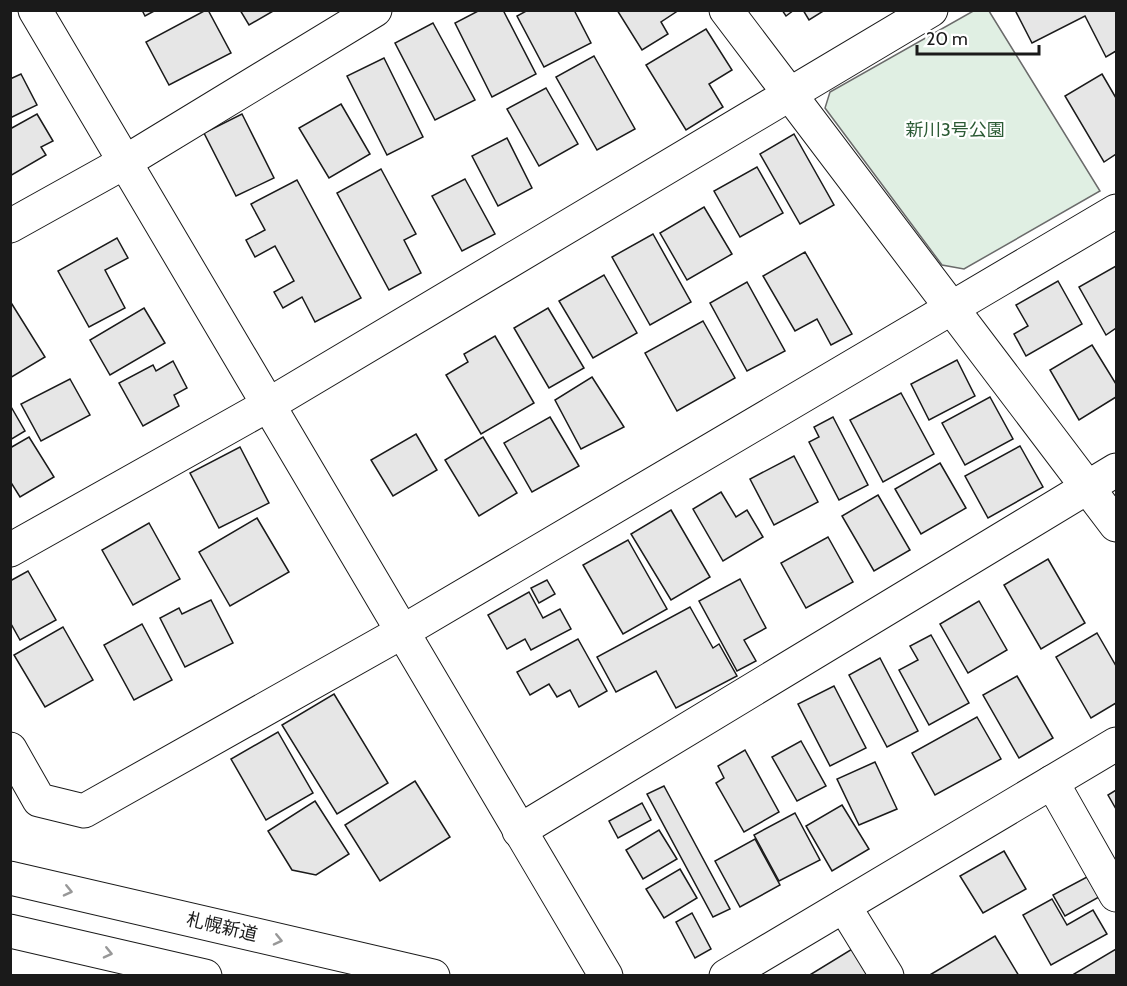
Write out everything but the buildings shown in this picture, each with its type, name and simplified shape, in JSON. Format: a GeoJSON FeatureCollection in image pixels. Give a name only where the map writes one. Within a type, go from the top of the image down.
{"type":"FeatureCollection","features":[{"type":"Feature","properties":{"kind":"main road"},"geometry":{"type":"LineString","coordinates":[[35,10],[606,975]]}},
{"type":"Feature","properties":{"kind":"main road"},"geometry":{"type":"LineString","coordinates":[[10,226],[124,162],[375,10]]}},
{"type":"Feature","properties":{"kind":"main road"},"geometry":{"type":"LineString","coordinates":[[726,10],[1116,525]]}},
{"type":"Feature","properties":{"kind":"main road"},"geometry":{"type":"LineString","coordinates":[[10,550],[268,405],[931,10]]}},
{"type":"Feature","properties":{"kind":"main road"},"geometry":{"type":"LineString","coordinates":[[10,749],[39,800],[84,811],[402,632],[1116,211]]}},
{"type":"Feature","properties":{"kind":"main road"},"geometry":{"type":"LineString","coordinates":[[519,831],[1116,470]]}},
{"type":"Feature","properties":{"kind":"main road"},"geometry":{"type":"LineString","coordinates":[[726,975],[1116,744]]}},
{"type":"Feature","properties":{"kind":"main road"},"geometry":{"type":"LineString","coordinates":[[1052,782],[1116,895]]}},
{"type":"Feature","properties":{"kind":"main road","name":"札幌新道"},"geometry":{"type":"LineString","coordinates":[[10,878],[433,975]]}},
{"type":"Feature","properties":{"kind":"main road"},"geometry":{"type":"LineString","coordinates":[[844,906],[886,975]]}},
{"type":"Feature","properties":{"kind":"main road"},"geometry":{"type":"LineString","coordinates":[[10,931],[205,975]]}},
{"type":"Feature","properties":{"kind":"green space","name":"新川3号公園"},"geometry":{"type":"Polygon","coordinates":[[[975,10],[989,11],[1100,191],[964,269],[942,265],[825,108],[830,92],[975,10]]]}}]}
